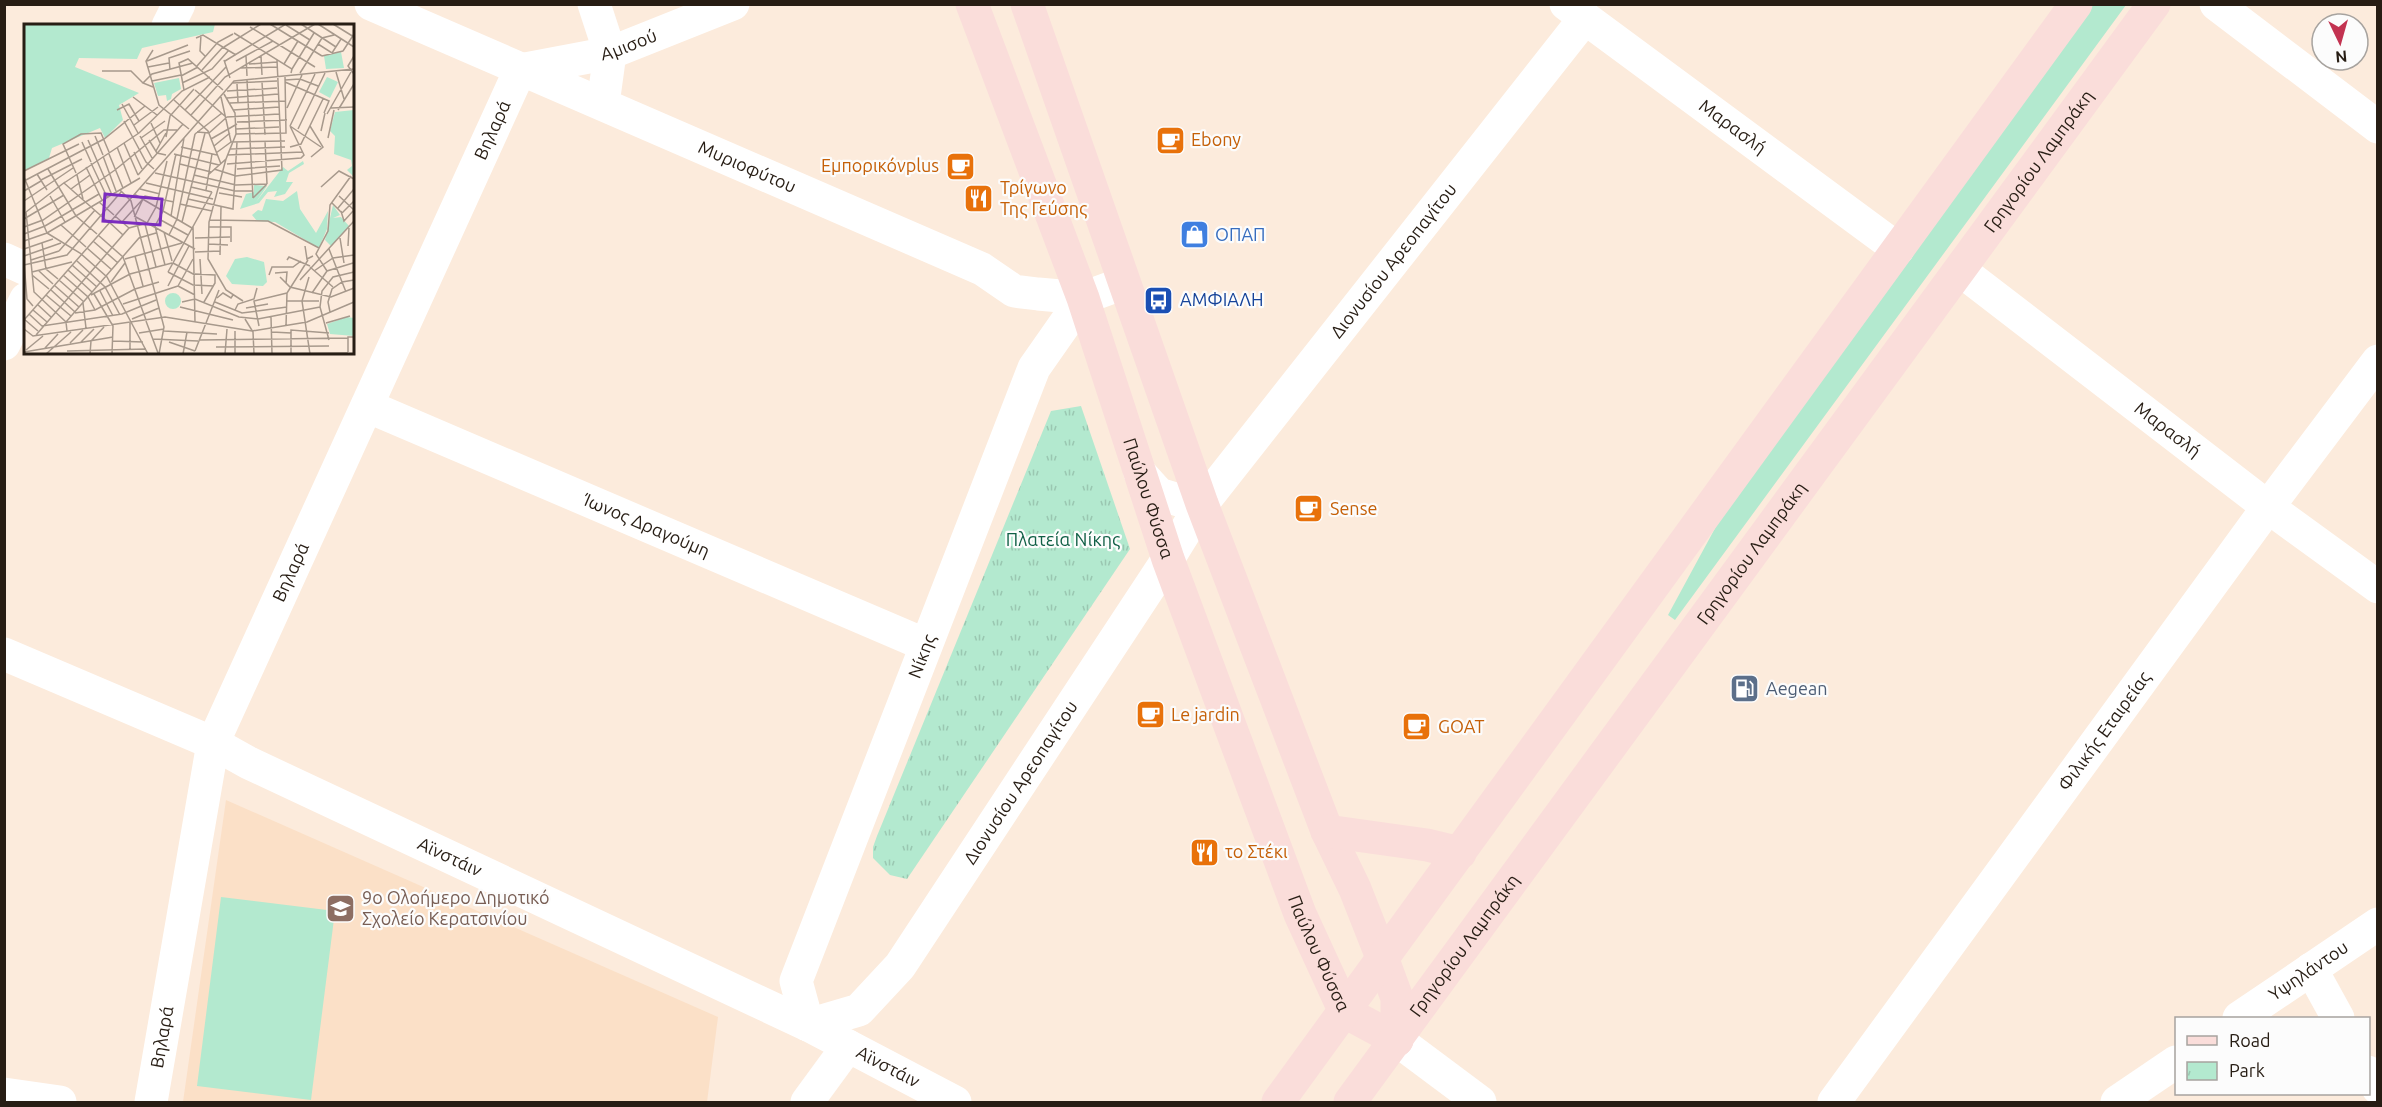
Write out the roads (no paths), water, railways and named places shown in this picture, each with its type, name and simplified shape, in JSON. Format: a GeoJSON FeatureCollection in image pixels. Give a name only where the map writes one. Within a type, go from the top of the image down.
{"type":"FeatureCollection","features":[{"type":"Feature","properties":{"kind":"main road","name":"Παύλου Φύσσα"},"geometry":{"type":"LineString","coordinates":[[972,4],[1083,298],[1168,559],[1300,914],[1345,1012],[1397,1040]]}},
{"type":"Feature","properties":{"kind":"main road"},"geometry":{"type":"LineString","coordinates":[[1027,4],[1202,504],[1327,831],[1355,889],[1397,998],[1397,1040]]}},
{"type":"Feature","properties":{"kind":"main road"},"geometry":{"type":"LineString","coordinates":[[1278,1102],[2076,4]]}},
{"type":"Feature","properties":{"kind":"main road","name":"Γρηγορίου Λαμπράκη"},"geometry":{"type":"LineString","coordinates":[[1350,1102],[2154,4]]}},
{"type":"Feature","properties":{"kind":"main road"},"geometry":{"type":"LineString","coordinates":[[1327,831],[1427,846],[1460,854]]}},
{"type":"Feature","properties":{"kind":"street"},"geometry":{"type":"LineString","coordinates":[[169,24],[179,4]]}},
{"type":"Feature","properties":{"kind":"street","name":"Μυριοφύτου"},"geometry":{"type":"LineString","coordinates":[[371,4],[982,269],[1014,291],[1083,298],[1124,283]]}},
{"type":"Feature","properties":{"kind":"street"},"geometry":{"type":"LineString","coordinates":[[594,4],[610,53],[603,104]]}},
{"type":"Feature","properties":{"kind":"street","name":"Αμισού"},"geometry":{"type":"LineString","coordinates":[[520,70],[610,53],[733,4]]}},
{"type":"Feature","properties":{"kind":"street"},"geometry":{"type":"LineString","coordinates":[[2216,4],[2378,127]]}},
{"type":"Feature","properties":{"kind":"street","name":"Μαρασλή"},"geometry":{"type":"LineString","coordinates":[[1576,11],[1899,249]]}},
{"type":"Feature","properties":{"kind":"street","name":"Διονυσίου Αρεοπαγίτου"},"geometry":{"type":"LineString","coordinates":[[808,1024],[859,1010],[900,966],[1202,504],[1576,11]]}},
{"type":"Feature","properties":{"kind":"street","name":"Βηλαρά"},"geometry":{"type":"LineString","coordinates":[[151,1102],[213,743],[520,70]]}},
{"type":"Feature","properties":{"kind":"street"},"geometry":{"type":"LineString","coordinates":[[4,259],[24,268]]}},
{"type":"Feature","properties":{"kind":"street","name":"Μαρασλή"},"geometry":{"type":"LineString","coordinates":[[1960,270],[2268,507],[2378,587]]}},
{"type":"Feature","properties":{"kind":"street","name":"Νίκης"},"geometry":{"type":"LineString","coordinates":[[808,1024],[796,981],[1034,368],[1083,298]]}},
{"type":"Feature","properties":{"kind":"street"},"geometry":{"type":"LineString","coordinates":[[4,344],[24,303]]}},
{"type":"Feature","properties":{"kind":"street","name":"Φιλικής Εταιρείας"},"geometry":{"type":"LineString","coordinates":[[1834,1102],[2268,507],[2378,361]]}},
{"type":"Feature","properties":{"kind":"street","name":"Ίωνος Δραγούμη"},"geometry":{"type":"LineString","coordinates":[[367,406],[926,645]]}},
{"type":"Feature","properties":{"kind":"street"},"geometry":{"type":"LineString","coordinates":[[1140,473],[1159,494],[1185,502],[1202,504]]}},
{"type":"Feature","properties":{"kind":"street","name":"Αϊνστάιν"},"geometry":{"type":"LineString","coordinates":[[4,654],[213,743],[260,768],[808,1024],[955,1102]]}},
{"type":"Feature","properties":{"kind":"street","name":"Υψηλάντου"},"geometry":{"type":"LineString","coordinates":[[2240,1017],[2378,924]]}},
{"type":"Feature","properties":{"kind":"street"},"geometry":{"type":"LineString","coordinates":[[2311,969],[2337,1017]]}},
{"type":"Feature","properties":{"kind":"street"},"geometry":{"type":"LineString","coordinates":[[1397,1040],[1480,1102]]}},
{"type":"Feature","properties":{"kind":"street"},"geometry":{"type":"LineString","coordinates":[[807,1102],[848,1046]]}},
{"type":"Feature","properties":{"kind":"street"},"geometry":{"type":"LineString","coordinates":[[2119,1102],[2175,1063]]}},
{"type":"Feature","properties":{"kind":"street"},"geometry":{"type":"LineString","coordinates":[[2370,1075],[2378,1089]]}},
{"type":"Feature","properties":{"kind":"street"},"geometry":{"type":"LineString","coordinates":[[4,1094],[60,1102]]}},
{"type":"Feature","properties":{"kind":"place","name":"Ebony"},"geometry":{"type":"Point","coordinates":[1170,140]}},
{"type":"Feature","properties":{"kind":"place","name":"Εμπορικόνplus"},"geometry":{"type":"Point","coordinates":[960,166]}},
{"type":"Feature","properties":{"kind":"place","name":"Τρίγωνο Της Γεύσης"},"geometry":{"type":"Point","coordinates":[979,198]}},
{"type":"Feature","properties":{"kind":"place","name":"ΟΠΑΠ"},"geometry":{"type":"Point","coordinates":[1194,235]}},
{"type":"Feature","properties":{"kind":"place","name":"ΑΜΦΙΑΛΗ"},"geometry":{"type":"Point","coordinates":[1159,300]}},
{"type":"Feature","properties":{"kind":"place","name":"Sense"},"geometry":{"type":"Point","coordinates":[1309,509]}},
{"type":"Feature","properties":{"kind":"place","name":"Aegean"},"geometry":{"type":"Point","coordinates":[1745,689]}},
{"type":"Feature","properties":{"kind":"place","name":"Le jardin"},"geometry":{"type":"Point","coordinates":[1150,715]}},
{"type":"Feature","properties":{"kind":"place","name":"GOAT"},"geometry":{"type":"Point","coordinates":[1417,727]}},
{"type":"Feature","properties":{"kind":"place","name":"το Στέκι"},"geometry":{"type":"Point","coordinates":[1204,852]}},
{"type":"Feature","properties":{"kind":"place","name":"9ο Ολοήμερο Δημοτικό Σχολείο Κερατσινίου"},"geometry":{"type":"Point","coordinates":[341,908]}},
{"type":"Feature","properties":{"kind":"park label","name":"Πλατεία Νίκης"},"geometry":{"type":"Point","coordinates":[1063,540]}}]}
